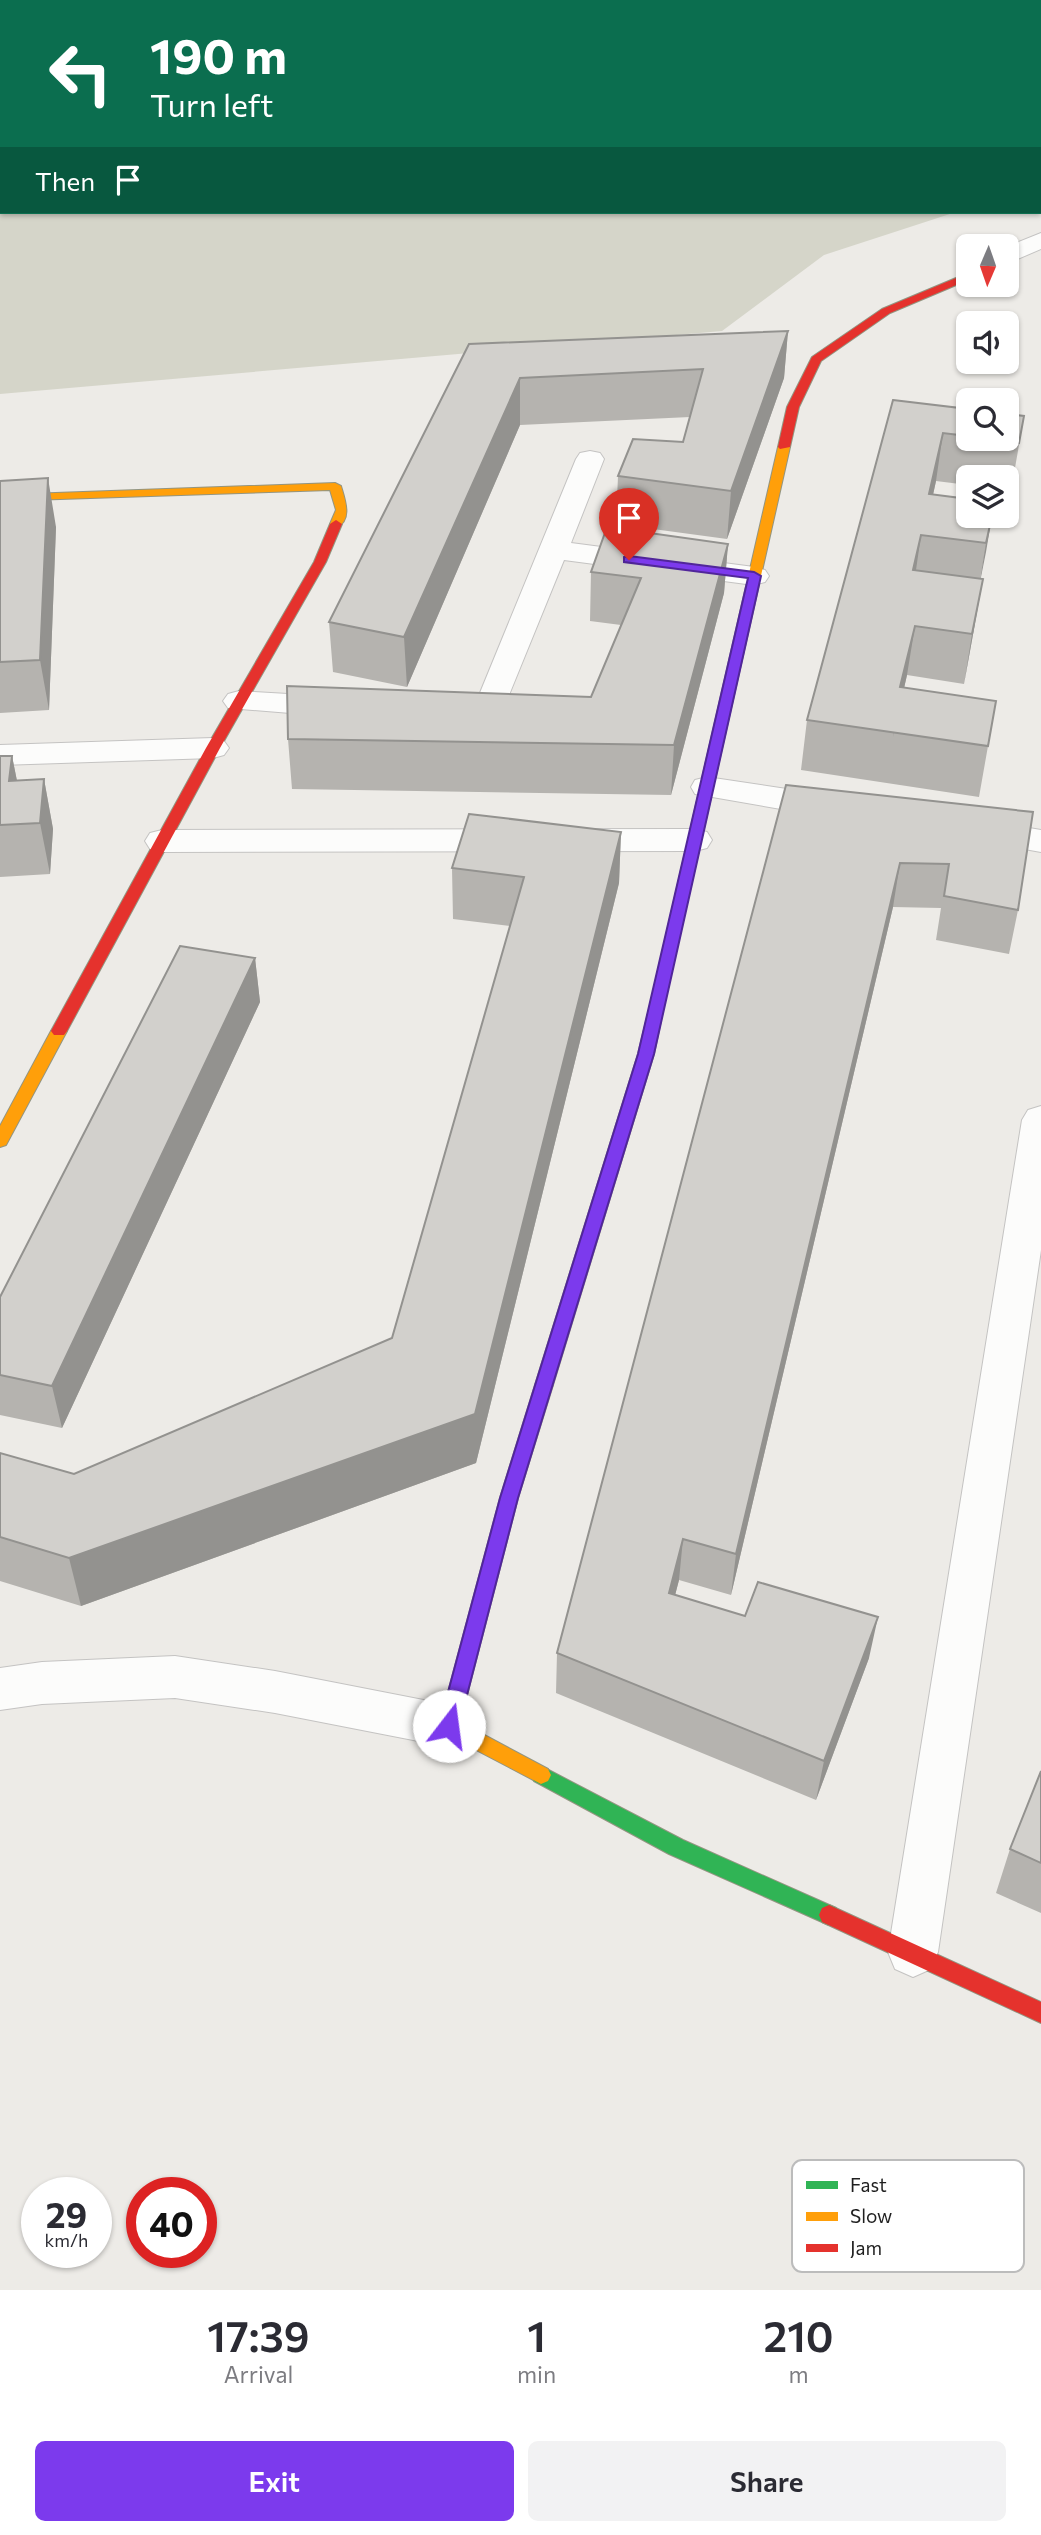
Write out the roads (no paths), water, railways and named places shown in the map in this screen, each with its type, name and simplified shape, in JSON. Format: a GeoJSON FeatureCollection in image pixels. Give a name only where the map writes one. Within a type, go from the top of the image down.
{"type":"FeatureCollection","features":[{"type":"Feature","properties":{"kind":"street"},"geometry":{"type":"LineString","coordinates":[[1019,251],[1041,240]]}},
{"type":"Feature","properties":{"kind":"street"},"geometry":{"type":"LineString","coordinates":[[449,1726],[509,1498],[646,1054],[793,407],[816,359],[887,311],[956,281]]}},
{"type":"Feature","properties":{"kind":"street"},"geometry":{"type":"LineString","coordinates":[[432,712],[487,715],[590,460]]}},
{"type":"Feature","properties":{"kind":"street"},"geometry":{"type":"LineString","coordinates":[[0,498],[335,486],[342,510],[320,562],[212,748],[0,1141]]}},
{"type":"Feature","properties":{"kind":"street"},"geometry":{"type":"LineString","coordinates":[[553,550],[754,576]]}},
{"type":"Feature","properties":{"kind":"street"},"geometry":{"type":"LineString","coordinates":[[239,701],[363,708]]}},
{"type":"Feature","properties":{"kind":"street"},"geometry":{"type":"LineString","coordinates":[[0,755],[212,748]]}},
{"type":"Feature","properties":{"kind":"street"},"geometry":{"type":"LineString","coordinates":[[707,787],[867,813]]}},
{"type":"Feature","properties":{"kind":"street"},"geometry":{"type":"LineString","coordinates":[[948,825],[1041,841]]}},
{"type":"Feature","properties":{"kind":"street"},"geometry":{"type":"LineString","coordinates":[[162,841],[695,841]]}},
{"type":"Feature","properties":{"kind":"street"},"geometry":{"type":"LineString","coordinates":[[913,1952],[1041,1120]]}},
{"type":"Feature","properties":{"kind":"street"},"geometry":{"type":"LineString","coordinates":[[0,1689],[175,1677],[275,1692],[449,1726],[677,1847],[913,1952],[1041,2013]]}}]}
